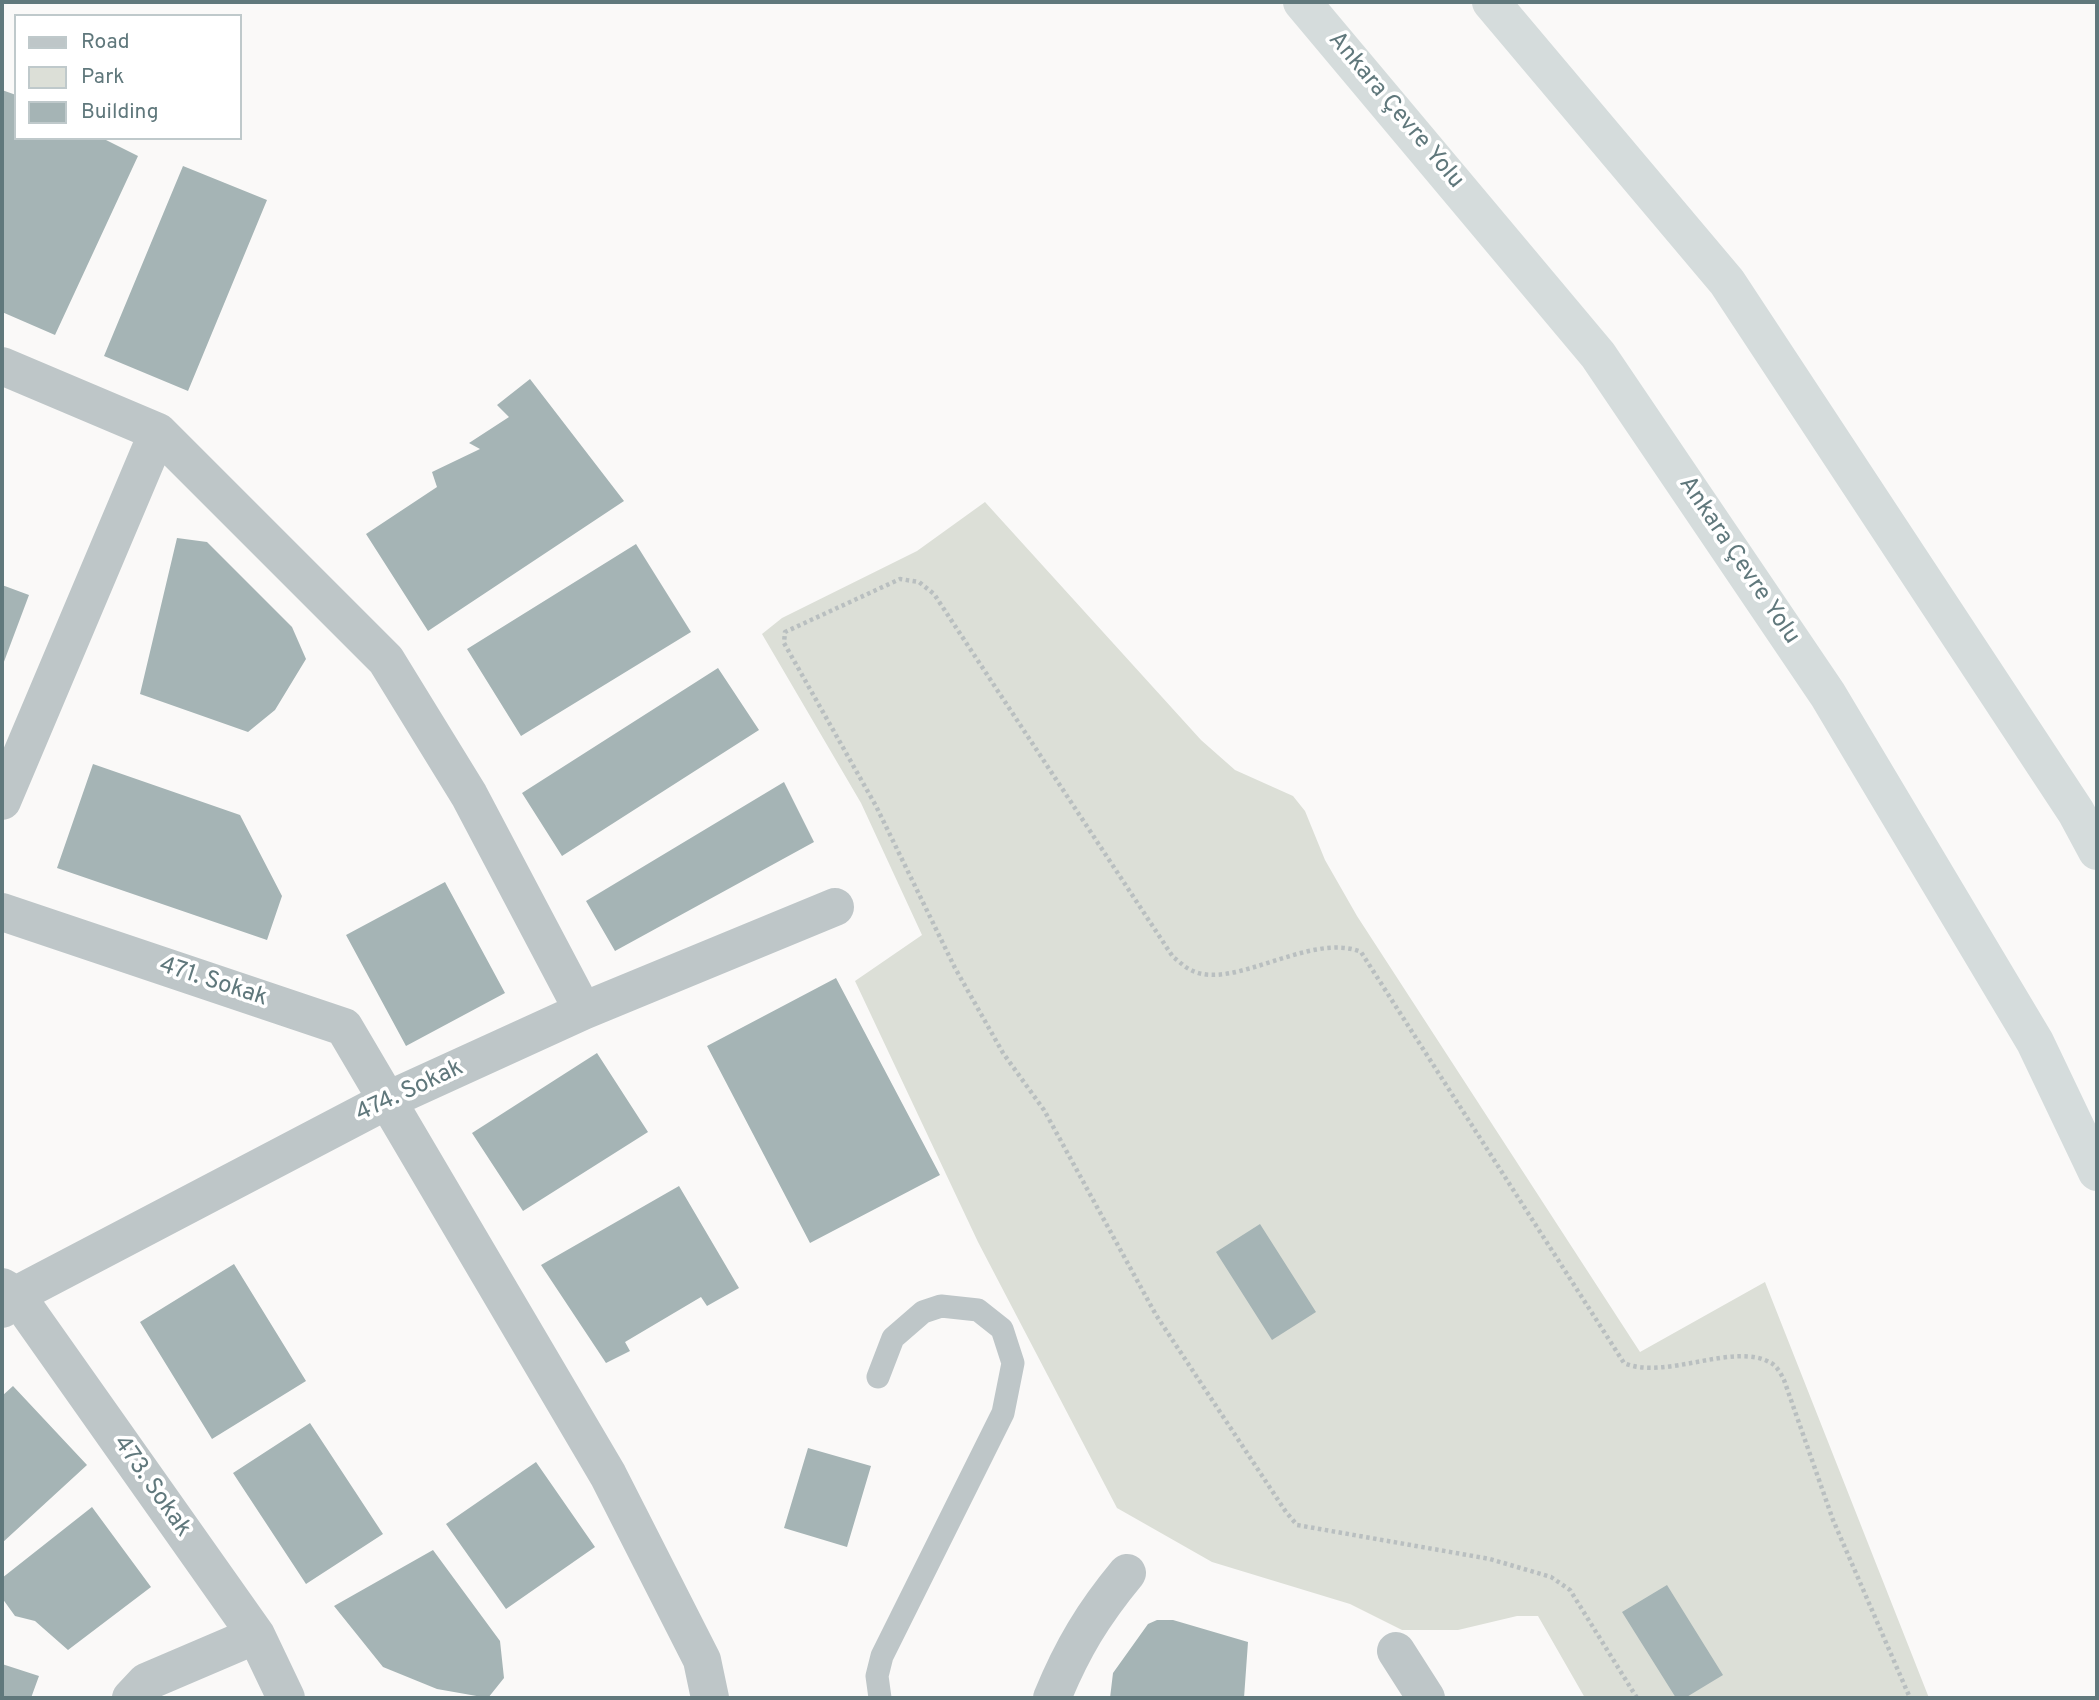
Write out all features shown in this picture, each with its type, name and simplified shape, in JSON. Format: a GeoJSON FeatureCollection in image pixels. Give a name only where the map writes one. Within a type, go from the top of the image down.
{"type":"FeatureCollection","features":[{"type":"Feature","properties":{"kind":"highway","name":"Ankara Çevre Yolu"},"geometry":{"type":"LineString","coordinates":[[1302,2],[1598,355],[1828,695],[2035,1042],[2097,1172]]}},
{"type":"Feature","properties":{"kind":"highway"},"geometry":{"type":"LineString","coordinates":[[1491,2],[1727,282],[2076,812],[2097,851]]}},
{"type":"Feature","properties":{"kind":"street"},"geometry":{"type":"LineString","coordinates":[[2,366],[158,432],[386,660],[469,795],[583,1011]]}},
{"type":"Feature","properties":{"kind":"street"},"geometry":{"type":"LineString","coordinates":[[2,801],[158,432]]}},
{"type":"Feature","properties":{"kind":"street","name":"474. Sokak"},"geometry":{"type":"LineString","coordinates":[[6,1297],[388,1100],[583,1011],[835,907]]}},
{"type":"Feature","properties":{"kind":"street","name":"471. Sokak"},"geometry":{"type":"LineString","coordinates":[[2,912],[344,1027],[608,1475],[702,1660],[710,1698]]}},
{"type":"Feature","properties":{"kind":"street","name":"473. Sokak"},"geometry":{"type":"LineString","coordinates":[[6,1297],[256,1636],[286,1698]]}},
{"type":"Feature","properties":{"kind":"street"},"geometry":{"type":"LineString","coordinates":[[1052,1698],[1070,1655],[1092,1615],[1127,1573]]}},
{"type":"Feature","properties":{"kind":"street"},"geometry":{"type":"LineString","coordinates":[[131,1698],[146,1682],[256,1636]]}},
{"type":"Feature","properties":{"kind":"street"},"geometry":{"type":"LineString","coordinates":[[1396,1651],[1426,1698]]}},
{"type":"Feature","properties":{"kind":"lane"},"geometry":{"type":"LineString","coordinates":[[878,1377],[893,1338],[923,1312],[941,1306],[978,1310],[1002,1329],[1013,1363],[1003,1412],[882,1656],[877,1676],[880,1698]]}},
{"type":"Feature","properties":{"kind":"path"},"geometry":{"type":"LineString","coordinates":[[1637,1698],[1570,1590],[1550,1577],[1490,1559],[1297,1525],[1286,1512],[1156,1315],[1044,1110],[1003,1053],[955,968],[876,806],[784,643],[785,632],[900,579],[919,582],[934,594],[1173,957],[1193,972],[1215,973],[1236,972],[1327,946],[1348,946],[1361,952],[1624,1363],[1639,1370],[1653,1370],[1708,1359],[1759,1358],[1773,1363],[1784,1380],[1833,1520],[1910,1698]]}},
{"type":"Feature","properties":{"kind":"green space"},"geometry":{"type":"Polygon","coordinates":[[[985,502],[1201,740],[1235,770],[1293,796],[1305,811],[1325,860],[1357,916],[1640,1352],[1765,1282],[1929,1698],[1585,1698],[1538,1616],[1517,1616],[1458,1630],[1402,1630],[1350,1604],[1212,1562],[1117,1508],[978,1242],[855,981],[922,935],[861,803],[762,634],[782,618],[917,551],[985,502]]]}},
{"type":"Feature","properties":{"kind":"building"},"geometry":{"type":"Polygon","coordinates":[[[2,90],[14,94],[14,140],[106,140],[138,156],[55,335],[2,312],[2,90]]]}},
{"type":"Feature","properties":{"kind":"building"},"geometry":{"type":"Polygon","coordinates":[[[183,166],[267,200],[188,391],[104,356],[183,166]]]}},
{"type":"Feature","properties":{"kind":"building"},"geometry":{"type":"Polygon","coordinates":[[[530,379],[624,501],[428,631],[366,534],[437,487],[432,472],[480,449],[469,443],[509,417],[497,405],[530,379]]]}},
{"type":"Feature","properties":{"kind":"building"},"geometry":{"type":"Polygon","coordinates":[[[177,538],[207,542],[292,627],[306,659],[275,710],[248,732],[140,694],[177,538]]]}},
{"type":"Feature","properties":{"kind":"building"},"geometry":{"type":"Polygon","coordinates":[[[636,544],[691,632],[521,736],[467,649],[636,544]]]}},
{"type":"Feature","properties":{"kind":"building"},"geometry":{"type":"Polygon","coordinates":[[[2,585],[29,595],[2,667],[2,585]]]}},
{"type":"Feature","properties":{"kind":"building"},"geometry":{"type":"Polygon","coordinates":[[[718,668],[759,730],[562,856],[522,793],[718,668]]]}},
{"type":"Feature","properties":{"kind":"building"},"geometry":{"type":"Polygon","coordinates":[[[93,764],[240,815],[282,896],[267,940],[57,868],[93,764]]]}},
{"type":"Feature","properties":{"kind":"building"},"geometry":{"type":"Polygon","coordinates":[[[784,782],[814,842],[615,951],[586,901],[784,782]]]}},
{"type":"Feature","properties":{"kind":"building"},"geometry":{"type":"Polygon","coordinates":[[[445,882],[505,993],[406,1046],[346,935],[445,882]]]}},
{"type":"Feature","properties":{"kind":"building"},"geometry":{"type":"Polygon","coordinates":[[[836,978],[940,1175],[810,1243],[707,1046],[836,978]]]}},
{"type":"Feature","properties":{"kind":"building"},"geometry":{"type":"Polygon","coordinates":[[[597,1053],[648,1132],[523,1211],[472,1133],[597,1053]]]}},
{"type":"Feature","properties":{"kind":"building"},"geometry":{"type":"Polygon","coordinates":[[[679,1186],[739,1288],[707,1306],[701,1297],[625,1342],[630,1351],[606,1363],[541,1265],[679,1186]]]}},
{"type":"Feature","properties":{"kind":"building"},"geometry":{"type":"Polygon","coordinates":[[[1260,1224],[1316,1312],[1272,1340],[1216,1252],[1260,1224]]]}},
{"type":"Feature","properties":{"kind":"building"},"geometry":{"type":"Polygon","coordinates":[[[234,1264],[306,1381],[212,1439],[140,1322],[234,1264]]]}},
{"type":"Feature","properties":{"kind":"building"},"geometry":{"type":"Polygon","coordinates":[[[13,1386],[87,1465],[2,1543],[2,1396],[13,1386]]]}},
{"type":"Feature","properties":{"kind":"building"},"geometry":{"type":"Polygon","coordinates":[[[310,1423],[383,1534],[306,1584],[233,1473],[310,1423]]]}},
{"type":"Feature","properties":{"kind":"building"},"geometry":{"type":"Polygon","coordinates":[[[808,1448],[871,1466],[847,1547],[784,1528],[808,1448]]]}},
{"type":"Feature","properties":{"kind":"building"},"geometry":{"type":"Polygon","coordinates":[[[536,1462],[595,1547],[506,1609],[446,1524],[536,1462]]]}},
{"type":"Feature","properties":{"kind":"building"},"geometry":{"type":"Polygon","coordinates":[[[92,1507],[151,1587],[68,1650],[35,1621],[15,1616],[2,1598],[2,1578],[92,1507]]]}},
{"type":"Feature","properties":{"kind":"building"},"geometry":{"type":"Polygon","coordinates":[[[433,1550],[500,1641],[504,1678],[488,1698],[437,1689],[383,1667],[334,1606],[433,1550]]]}},
{"type":"Feature","properties":{"kind":"building"},"geometry":{"type":"Polygon","coordinates":[[[1667,1585],[1723,1675],[1685,1698],[1676,1698],[1622,1612],[1667,1585]]]}},
{"type":"Feature","properties":{"kind":"building"},"geometry":{"type":"Polygon","coordinates":[[[1157,1620],[1173,1620],[1248,1642],[1244,1698],[1110,1698],[1113,1673],[1148,1624],[1157,1620]]]}},
{"type":"Feature","properties":{"kind":"building"},"geometry":{"type":"Polygon","coordinates":[[[2,1664],[39,1676],[31,1698],[2,1698],[2,1664]]]}}]}
